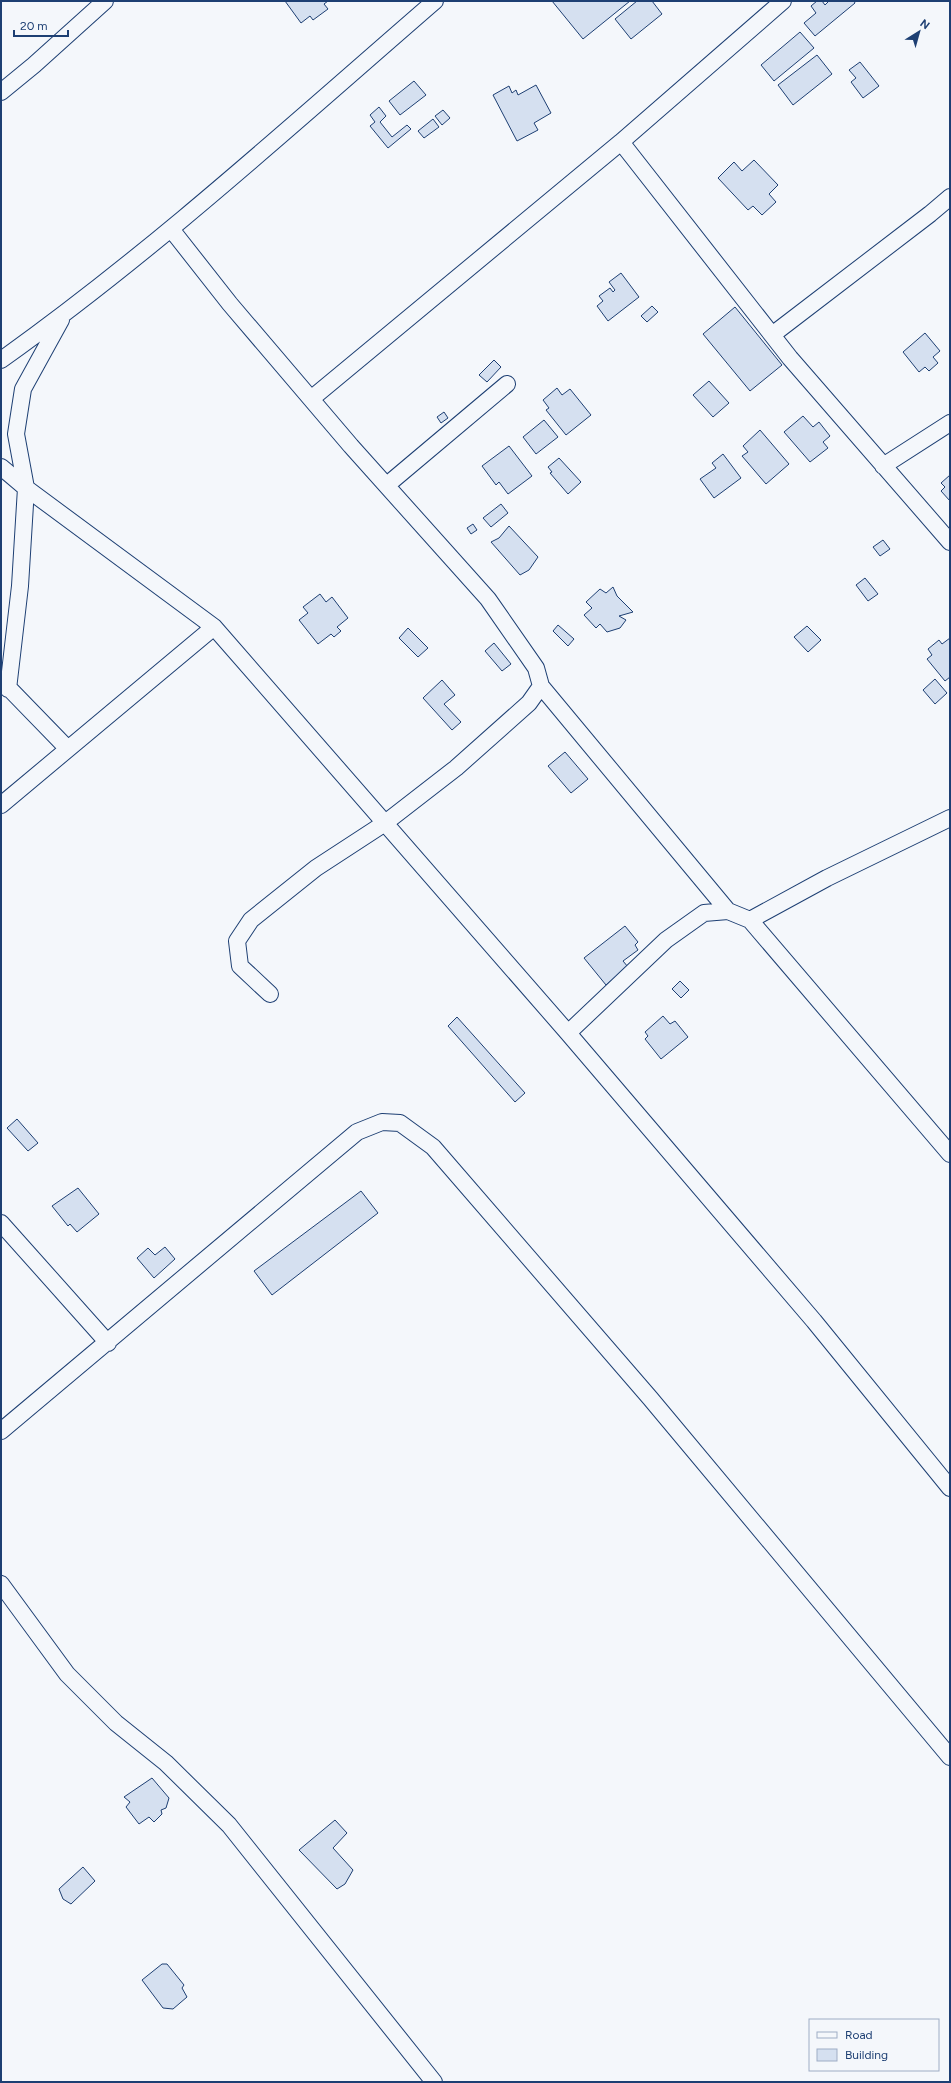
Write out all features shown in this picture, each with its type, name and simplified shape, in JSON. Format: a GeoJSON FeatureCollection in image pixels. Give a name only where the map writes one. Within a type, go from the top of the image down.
{"type":"FeatureCollection","features":[{"type":"Feature","properties":{"kind":"street"},"geometry":{"type":"LineString","coordinates":[[1,92],[34,65],[105,1]]}},
{"type":"Feature","properties":{"kind":"street"},"geometry":{"type":"LineString","coordinates":[[1,360],[63,315],[171,229],[435,1]]}},
{"type":"Feature","properties":{"kind":"street"},"geometry":{"type":"LineString","coordinates":[[311,399],[621,142],[783,1]]}},
{"type":"Feature","properties":{"kind":"street"},"geometry":{"type":"LineString","coordinates":[[621,142],[772,335],[950,542]]}},
{"type":"Feature","properties":{"kind":"street"},"geometry":{"type":"LineString","coordinates":[[772,335],[950,197]]}},
{"type":"Feature","properties":{"kind":"street"},"geometry":{"type":"LineString","coordinates":[[171,229],[230,304],[311,399],[488,599],[536,668],[541,686],[728,911]]}},
{"type":"Feature","properties":{"kind":"street"},"geometry":{"type":"LineString","coordinates":[[63,315],[23,389],[16,434],[26,488],[20,586],[4,684],[68,749]]}},
{"type":"Feature","properties":{"kind":"street"},"geometry":{"type":"LineString","coordinates":[[387,485],[506,384]]}},
{"type":"Feature","properties":{"kind":"street"},"geometry":{"type":"LineString","coordinates":[[884,466],[950,423]]}},
{"type":"Feature","properties":{"kind":"street"},"geometry":{"type":"LineString","coordinates":[[1,467],[26,488],[214,627],[568,1033],[814,1320],[950,1488]]}},
{"type":"Feature","properties":{"kind":"street"},"geometry":{"type":"LineString","coordinates":[[1,805],[214,627]]}},
{"type":"Feature","properties":{"kind":"street"},"geometry":{"type":"LineString","coordinates":[[270,994],[240,966],[237,941],[251,920],[316,868],[385,823],[456,768],[529,703],[541,686]]}},
{"type":"Feature","properties":{"kind":"street"},"geometry":{"type":"LineString","coordinates":[[750,920],[827,878],[950,818]]}},
{"type":"Feature","properties":{"kind":"street"},"geometry":{"type":"LineString","coordinates":[[568,1033],[666,940],[704,913],[728,911],[750,920],[950,1154]]}},
{"type":"Feature","properties":{"kind":"street"},"geometry":{"type":"LineString","coordinates":[[1,1431],[108,1343],[357,1132],[382,1122],[400,1123],[432,1146],[448,1164],[650,1398],[950,1757]]}},
{"type":"Feature","properties":{"kind":"street"},"geometry":{"type":"LineString","coordinates":[[1,1223],[108,1343]]}},
{"type":"Feature","properties":{"kind":"street"},"geometry":{"type":"LineString","coordinates":[[1,1584],[67,1674],[116,1723],[166,1763],[228,1825],[434,2082]]}},
{"type":"Feature","properties":{"kind":"building"},"geometry":{"type":"Polygon","coordinates":[[[285,1],[328,1],[324,4],[328,9],[313,20],[310,16],[301,23],[285,1]]]}},
{"type":"Feature","properties":{"kind":"building"},"geometry":{"type":"Polygon","coordinates":[[[552,1],[630,1],[583,39],[552,1]]]}},
{"type":"Feature","properties":{"kind":"building"},"geometry":{"type":"Polygon","coordinates":[[[637,1],[652,1],[662,14],[631,39],[615,19],[637,1]]]}},
{"type":"Feature","properties":{"kind":"building"},"geometry":{"type":"Polygon","coordinates":[[[817,1],[822,1],[825,5],[829,1],[854,1],[855,3],[815,36],[804,23],[816,13],[811,6],[817,1]]]}},
{"type":"Feature","properties":{"kind":"building"},"geometry":{"type":"Polygon","coordinates":[[[800,32],[814,48],[774,81],[761,65],[800,32]]]}},
{"type":"Feature","properties":{"kind":"building"},"geometry":{"type":"Polygon","coordinates":[[[817,55],[832,74],[793,105],[778,85],[817,55]]]}},
{"type":"Feature","properties":{"kind":"building"},"geometry":{"type":"Polygon","coordinates":[[[860,62],[879,86],[863,98],[851,82],[856,78],[849,70],[860,62]]]}},
{"type":"Feature","properties":{"kind":"building"},"geometry":{"type":"Polygon","coordinates":[[[414,81],[426,95],[400,115],[389,101],[414,81]]]}},
{"type":"Feature","properties":{"kind":"building"},"geometry":{"type":"Polygon","coordinates":[[[536,85],[551,113],[534,123],[538,130],[517,141],[493,95],[509,86],[512,93],[516,90],[518,95],[536,85]]]}},
{"type":"Feature","properties":{"kind":"building"},"geometry":{"type":"Polygon","coordinates":[[[379,107],[386,116],[380,122],[392,137],[407,125],[411,129],[388,148],[370,126],[375,122],[370,115],[379,107]]]}},
{"type":"Feature","properties":{"kind":"building"},"geometry":{"type":"Polygon","coordinates":[[[443,110],[450,118],[442,125],[435,116],[443,110]]]}},
{"type":"Feature","properties":{"kind":"building"},"geometry":{"type":"Polygon","coordinates":[[[433,119],[439,127],[424,138],[418,131],[433,119]]]}},
{"type":"Feature","properties":{"kind":"building"},"geometry":{"type":"Polygon","coordinates":[[[754,160],[778,185],[769,194],[776,202],[762,215],[753,206],[748,210],[718,178],[734,162],[742,171],[754,160]]]}},
{"type":"Feature","properties":{"kind":"building"},"geometry":{"type":"Polygon","coordinates":[[[621,273],[639,297],[608,321],[597,306],[603,301],[599,296],[610,288],[613,292],[615,290],[609,282],[621,273]]]}},
{"type":"Feature","properties":{"kind":"building"},"geometry":{"type":"Polygon","coordinates":[[[652,306],[658,312],[647,322],[641,316],[652,306]]]}},
{"type":"Feature","properties":{"kind":"building"},"geometry":{"type":"Polygon","coordinates":[[[735,307],[782,365],[750,391],[703,334],[735,307]]]}},
{"type":"Feature","properties":{"kind":"building"},"geometry":{"type":"Polygon","coordinates":[[[925,333],[940,351],[933,357],[938,363],[929,371],[925,367],[919,372],[903,352],[925,333]]]}},
{"type":"Feature","properties":{"kind":"building"},"geometry":{"type":"Polygon","coordinates":[[[494,360],[501,367],[487,382],[479,375],[494,360]]]}},
{"type":"Feature","properties":{"kind":"building"},"geometry":{"type":"Polygon","coordinates":[[[709,381],[729,403],[713,417],[693,395],[709,381]]]}},
{"type":"Feature","properties":{"kind":"building"},"geometry":{"type":"Polygon","coordinates":[[[557,388],[562,395],[570,389],[591,415],[566,435],[546,410],[549,408],[543,400],[557,388]]]}},
{"type":"Feature","properties":{"kind":"building"},"geometry":{"type":"Polygon","coordinates":[[[444,412],[448,418],[441,423],[437,417],[444,412]]]}},
{"type":"Feature","properties":{"kind":"building"},"geometry":{"type":"Polygon","coordinates":[[[803,416],[813,427],[819,422],[830,436],[823,442],[828,448],[810,462],[784,432],[803,416]]]}},
{"type":"Feature","properties":{"kind":"building"},"geometry":{"type":"Polygon","coordinates":[[[544,420],[558,437],[536,454],[523,437],[544,420]]]}},
{"type":"Feature","properties":{"kind":"building"},"geometry":{"type":"Polygon","coordinates":[[[760,430],[789,464],[766,484],[742,456],[748,452],[743,446],[760,430]]]}},
{"type":"Feature","properties":{"kind":"building"},"geometry":{"type":"Polygon","coordinates":[[[509,446],[532,476],[508,494],[499,482],[496,485],[482,466],[509,446]]]}},
{"type":"Feature","properties":{"kind":"building"},"geometry":{"type":"Polygon","coordinates":[[[723,454],[741,478],[714,498],[700,479],[716,468],[712,463],[723,454]]]}},
{"type":"Feature","properties":{"kind":"building"},"geometry":{"type":"Polygon","coordinates":[[[559,458],[581,482],[568,494],[550,473],[552,472],[548,467],[559,458]]]}},
{"type":"Feature","properties":{"kind":"building"},"geometry":{"type":"Polygon","coordinates":[[[950,475],[950,501],[941,491],[945,487],[941,483],[950,475]]]}},
{"type":"Feature","properties":{"kind":"building"},"geometry":{"type":"Polygon","coordinates":[[[501,504],[508,513],[491,527],[483,518],[501,504]]]}},
{"type":"Feature","properties":{"kind":"building"},"geometry":{"type":"Polygon","coordinates":[[[473,524],[477,530],[471,534],[467,528],[473,524]]]}},
{"type":"Feature","properties":{"kind":"building"},"geometry":{"type":"Polygon","coordinates":[[[509,526],[538,557],[529,570],[520,575],[491,542],[499,538],[509,526]]]}},
{"type":"Feature","properties":{"kind":"building"},"geometry":{"type":"Polygon","coordinates":[[[883,540],[890,549],[880,556],[873,547],[883,540]]]}},
{"type":"Feature","properties":{"kind":"building"},"geometry":{"type":"Polygon","coordinates":[[[865,578],[878,594],[868,601],[856,585],[865,578]]]}},
{"type":"Feature","properties":{"kind":"building"},"geometry":{"type":"Polygon","coordinates":[[[613,587],[617,596],[633,612],[619,616],[626,620],[620,628],[607,632],[600,624],[596,628],[584,615],[592,608],[586,602],[600,589],[606,593],[613,587]]]}},
{"type":"Feature","properties":{"kind":"building"},"geometry":{"type":"Polygon","coordinates":[[[320,594],[326,602],[332,597],[348,618],[337,627],[341,631],[334,637],[331,634],[318,644],[299,620],[308,613],[303,607],[320,594]]]}},
{"type":"Feature","properties":{"kind":"building"},"geometry":{"type":"Polygon","coordinates":[[[558,625],[574,639],[568,646],[553,631],[558,625]]]}},
{"type":"Feature","properties":{"kind":"building"},"geometry":{"type":"Polygon","coordinates":[[[807,626],[821,640],[808,652],[794,637],[807,626]]]}},
{"type":"Feature","properties":{"kind":"building"},"geometry":{"type":"Polygon","coordinates":[[[408,628],[428,648],[418,657],[399,638],[408,628]]]}},
{"type":"Feature","properties":{"kind":"building"},"geometry":{"type":"Polygon","coordinates":[[[950,638],[950,677],[945,681],[927,659],[932,655],[928,649],[939,640],[942,644],[950,638]]]}},
{"type":"Feature","properties":{"kind":"building"},"geometry":{"type":"Polygon","coordinates":[[[494,643],[511,664],[502,671],[485,651],[494,643]]]}},
{"type":"Feature","properties":{"kind":"building"},"geometry":{"type":"Polygon","coordinates":[[[935,679],[947,693],[935,704],[923,690],[935,679]]]}},
{"type":"Feature","properties":{"kind":"building"},"geometry":{"type":"Polygon","coordinates":[[[442,680],[455,695],[444,704],[461,722],[452,730],[423,698],[442,680]]]}},
{"type":"Feature","properties":{"kind":"building"},"geometry":{"type":"Polygon","coordinates":[[[565,752],[588,779],[571,793],[548,766],[565,752]]]}},
{"type":"Feature","properties":{"kind":"building"},"geometry":{"type":"Polygon","coordinates":[[[625,926],[638,942],[635,945],[638,950],[623,961],[628,967],[606,985],[584,958],[625,926]]]}},
{"type":"Feature","properties":{"kind":"building"},"geometry":{"type":"Polygon","coordinates":[[[680,981],[689,990],[681,998],[672,989],[680,981]]]}},
{"type":"Feature","properties":{"kind":"building"},"geometry":{"type":"Polygon","coordinates":[[[663,1016],[670,1024],[675,1021],[688,1037],[661,1059],[645,1039],[648,1036],[645,1032],[663,1016]]]}},
{"type":"Feature","properties":{"kind":"building"},"geometry":{"type":"Polygon","coordinates":[[[457,1017],[525,1093],[515,1102],[448,1026],[457,1017]]]}},
{"type":"Feature","properties":{"kind":"building"},"geometry":{"type":"Polygon","coordinates":[[[17,1119],[38,1143],[28,1151],[7,1128],[17,1119]]]}},
{"type":"Feature","properties":{"kind":"building"},"geometry":{"type":"Polygon","coordinates":[[[78,1188],[99,1214],[77,1232],[70,1224],[68,1226],[52,1206],[78,1188]]]}},
{"type":"Feature","properties":{"kind":"building"},"geometry":{"type":"Polygon","coordinates":[[[361,1191],[378,1213],[272,1295],[254,1271],[361,1191]]]}},
{"type":"Feature","properties":{"kind":"building"},"geometry":{"type":"Polygon","coordinates":[[[165,1247],[175,1259],[154,1278],[137,1258],[148,1248],[155,1255],[165,1247]]]}},
{"type":"Feature","properties":{"kind":"building"},"geometry":{"type":"Polygon","coordinates":[[[152,1778],[169,1798],[166,1808],[161,1810],[162,1814],[154,1822],[149,1817],[139,1824],[126,1807],[130,1802],[124,1797],[152,1778]]]}},
{"type":"Feature","properties":{"kind":"building"},"geometry":{"type":"Polygon","coordinates":[[[335,1820],[347,1833],[333,1848],[353,1870],[345,1884],[337,1889],[299,1850],[335,1820]]]}},
{"type":"Feature","properties":{"kind":"building"},"geometry":{"type":"Polygon","coordinates":[[[83,1867],[95,1881],[71,1904],[63,1899],[59,1889],[83,1867]]]}},
{"type":"Feature","properties":{"kind":"building"},"geometry":{"type":"Polygon","coordinates":[[[162,1964],[167,1964],[184,1985],[182,1988],[187,1997],[173,2009],[163,2008],[142,1980],[162,1964]]]}}]}
